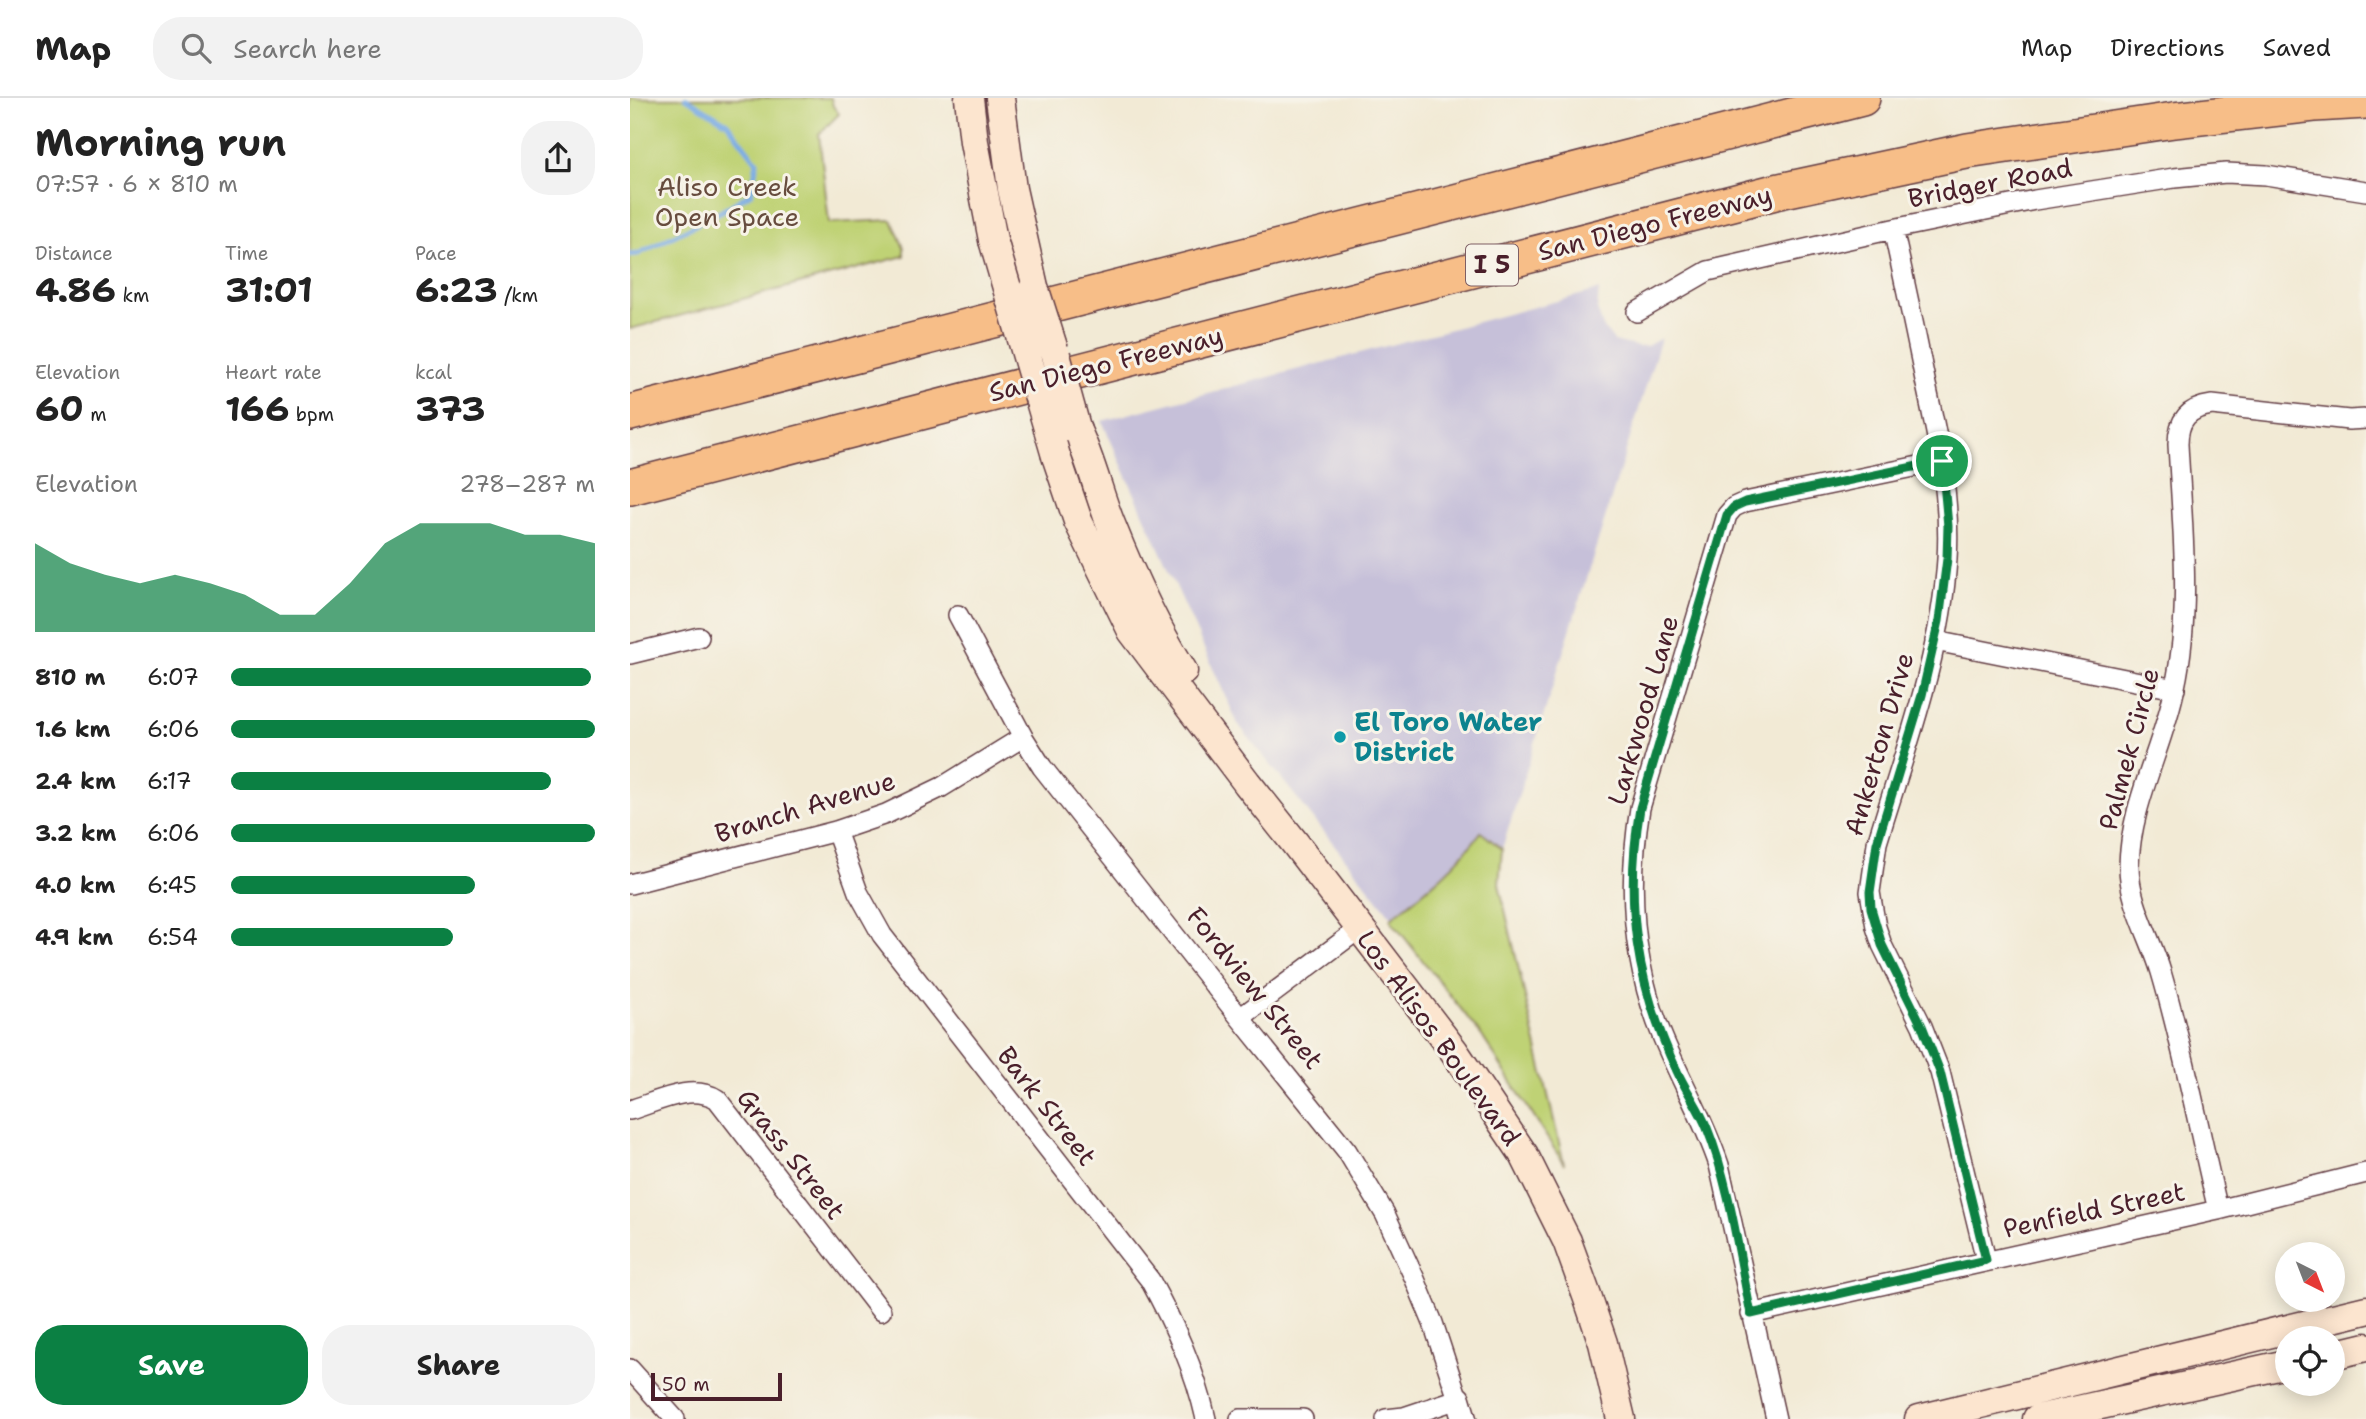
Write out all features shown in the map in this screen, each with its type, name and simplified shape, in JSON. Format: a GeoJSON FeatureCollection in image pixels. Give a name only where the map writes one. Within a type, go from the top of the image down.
{"type":"FeatureCollection","features":[{"type":"Feature","properties":{"kind":"highway"},"geometry":{"type":"LineString","coordinates":[[630,413],[1862,98]]}},
{"type":"Feature","properties":{"kind":"highway","name":"San Diego Freeway"},"geometry":{"type":"LineString","coordinates":[[630,487],[1775,192],[1967,151],[2174,120],[2314,104],[2366,101]]}},
{"type":"Feature","properties":{"kind":"main road","name":"Los Alisos Boulevard"},"geometry":{"type":"LineString","coordinates":[[969,98],[974,142],[993,240],[1077,521],[1132,631],[1468,1070],[1524,1155],[1567,1241],[1603,1343],[1621,1419]]}},
{"type":"Feature","properties":{"kind":"main road","name":"Los Alisos Boulevard"},"geometry":{"type":"LineString","coordinates":[[1000,98],[1012,189],[1034,287],[1077,431],[1133,577],[1159,632],[1198,693],[1208,731]]}},
{"type":"Feature","properties":{"kind":"main road"},"geometry":{"type":"LineString","coordinates":[[1919,1419],[2366,1310]]}},
{"type":"Feature","properties":{"kind":"main road"},"geometry":{"type":"LineString","coordinates":[[2345,1351],[2366,1347]]}},
{"type":"Feature","properties":{"kind":"main road"},"geometry":{"type":"LineString","coordinates":[[2037,1419],[2275,1367]]}},
{"type":"Feature","properties":{"kind":"street","name":"Bridger Road"},"geometry":{"type":"LineString","coordinates":[[1637,312],[1708,271],[2035,200],[2174,178],[2226,173],[2266,175],[2366,191]]}},
{"type":"Feature","properties":{"kind":"street","name":"Ankerton Drive"},"geometry":{"type":"LineString","coordinates":[[1893,229],[1942,461],[1948,526],[1947,559],[1936,640],[1877,843],[1872,872],[1871,908],[1882,945],[1922,1026],[1940,1072],[1986,1260]]}},
{"type":"Feature","properties":{"kind":"street","name":"Palmek Circle"},"geometry":{"type":"LineString","coordinates":[[2218,1210],[2161,971],[2129,879],[2130,842],[2138,807],[2175,689],[2184,598],[2178,444],[2180,427],[2183,418],[2194,409],[2211,405],[2349,420],[2366,419]]}},
{"type":"Feature","properties":{"kind":"street","name":"Larkwood Lane"},"geometry":{"type":"LineString","coordinates":[[1776,1419],[1719,1165],[1707,1128],[1662,1036],[1642,976],[1632,890],[1640,808],[1727,515],[1734,507],[1745,502],[1942,461]]}},
{"type":"Feature","properties":{"kind":"street","name":"Fordview Street"},"geometry":{"type":"LineString","coordinates":[[958,615],[1023,737],[1042,767],[1347,1151],[1385,1214],[1433,1323],[1461,1409]]}},
{"type":"Feature","properties":{"kind":"street"},"geometry":{"type":"LineString","coordinates":[[630,654],[699,637]]}},
{"type":"Feature","properties":{"kind":"street"},"geometry":{"type":"LineString","coordinates":[[1936,640],[2175,689]]}},
{"type":"Feature","properties":{"kind":"street","name":"Branch Avenue"},"geometry":{"type":"LineString","coordinates":[[630,884],[836,831],[920,799],[1023,737]]}},
{"type":"Feature","properties":{"kind":"street","name":"Bark Street"},"geometry":{"type":"LineString","coordinates":[[836,831],[859,892],[882,935],[1150,1279],[1172,1320],[1199,1385],[1206,1419]]}},
{"type":"Feature","properties":{"kind":"street"},"geometry":{"type":"LineString","coordinates":[[1240,1018],[1359,929]]}},
{"type":"Feature","properties":{"kind":"street","name":"Grass Street"},"geometry":{"type":"LineString","coordinates":[[630,1110],[683,1093],[707,1093],[717,1099],[881,1311]]}},
{"type":"Feature","properties":{"kind":"street","name":"Penfield Street"},"geometry":{"type":"LineString","coordinates":[[1751,1314],[2218,1210],[2366,1173]]}},
{"type":"Feature","properties":{"kind":"street"},"geometry":{"type":"LineString","coordinates":[[630,1369],[675,1419]]}},
{"type":"Feature","properties":{"kind":"street"},"geometry":{"type":"LineString","coordinates":[[1386,1419],[1461,1409]]}},
{"type":"Feature","properties":{"kind":"street"},"geometry":{"type":"LineString","coordinates":[[1240,1419],[1303,1419]]}},
{"type":"Feature","properties":{"kind":"shaded area","name":"El Toro Water District"},"geometry":{"type":"Polygon","coordinates":[[[1599,290],[1597,309],[1603,327],[1614,341],[1639,347],[1647,346],[1661,338],[1502,849],[1481,832],[1449,871],[1392,917],[1238,724],[1102,421],[1599,290]]]}},
{"type":"Feature","properties":{"kind":"green space","name":"Aliso Creek Open Space"},"geometry":{"type":"Polygon","coordinates":[[[630,98],[831,98],[839,114],[819,134],[829,223],[892,220],[904,248],[904,256],[630,329],[630,98]]]}},
{"type":"Feature","properties":{"kind":"green space"},"geometry":{"type":"Polygon","coordinates":[[[1481,832],[1502,849],[1499,884],[1564,1164],[1482,1036],[1390,919],[1450,868],[1481,832]]]}},
{"type":"Feature","properties":{"kind":"waterway"},"geometry":{"type":"LineString","coordinates":[[630,255],[638,254],[717,214],[751,193],[757,162],[727,123],[686,98]]}},
{"type":"Feature","properties":{"kind":"place","name":"El Toro Water District"},"geometry":{"type":"Point","coordinates":[1340,737]}},
{"type":"Feature","properties":{"kind":"route"},"geometry":{"type":"LineString","coordinates":[[1942,461],[1948,526],[1947,559],[1939,621],[1922,695],[1877,843],[1870,892],[1871,908],[1882,945],[1922,1026],[1940,1072],[1986,1260],[1751,1314],[1719,1165],[1707,1128],[1662,1036],[1642,976],[1633,918],[1632,890],[1640,808],[1727,515],[1734,507],[1745,502],[1942,461]]}}]}
